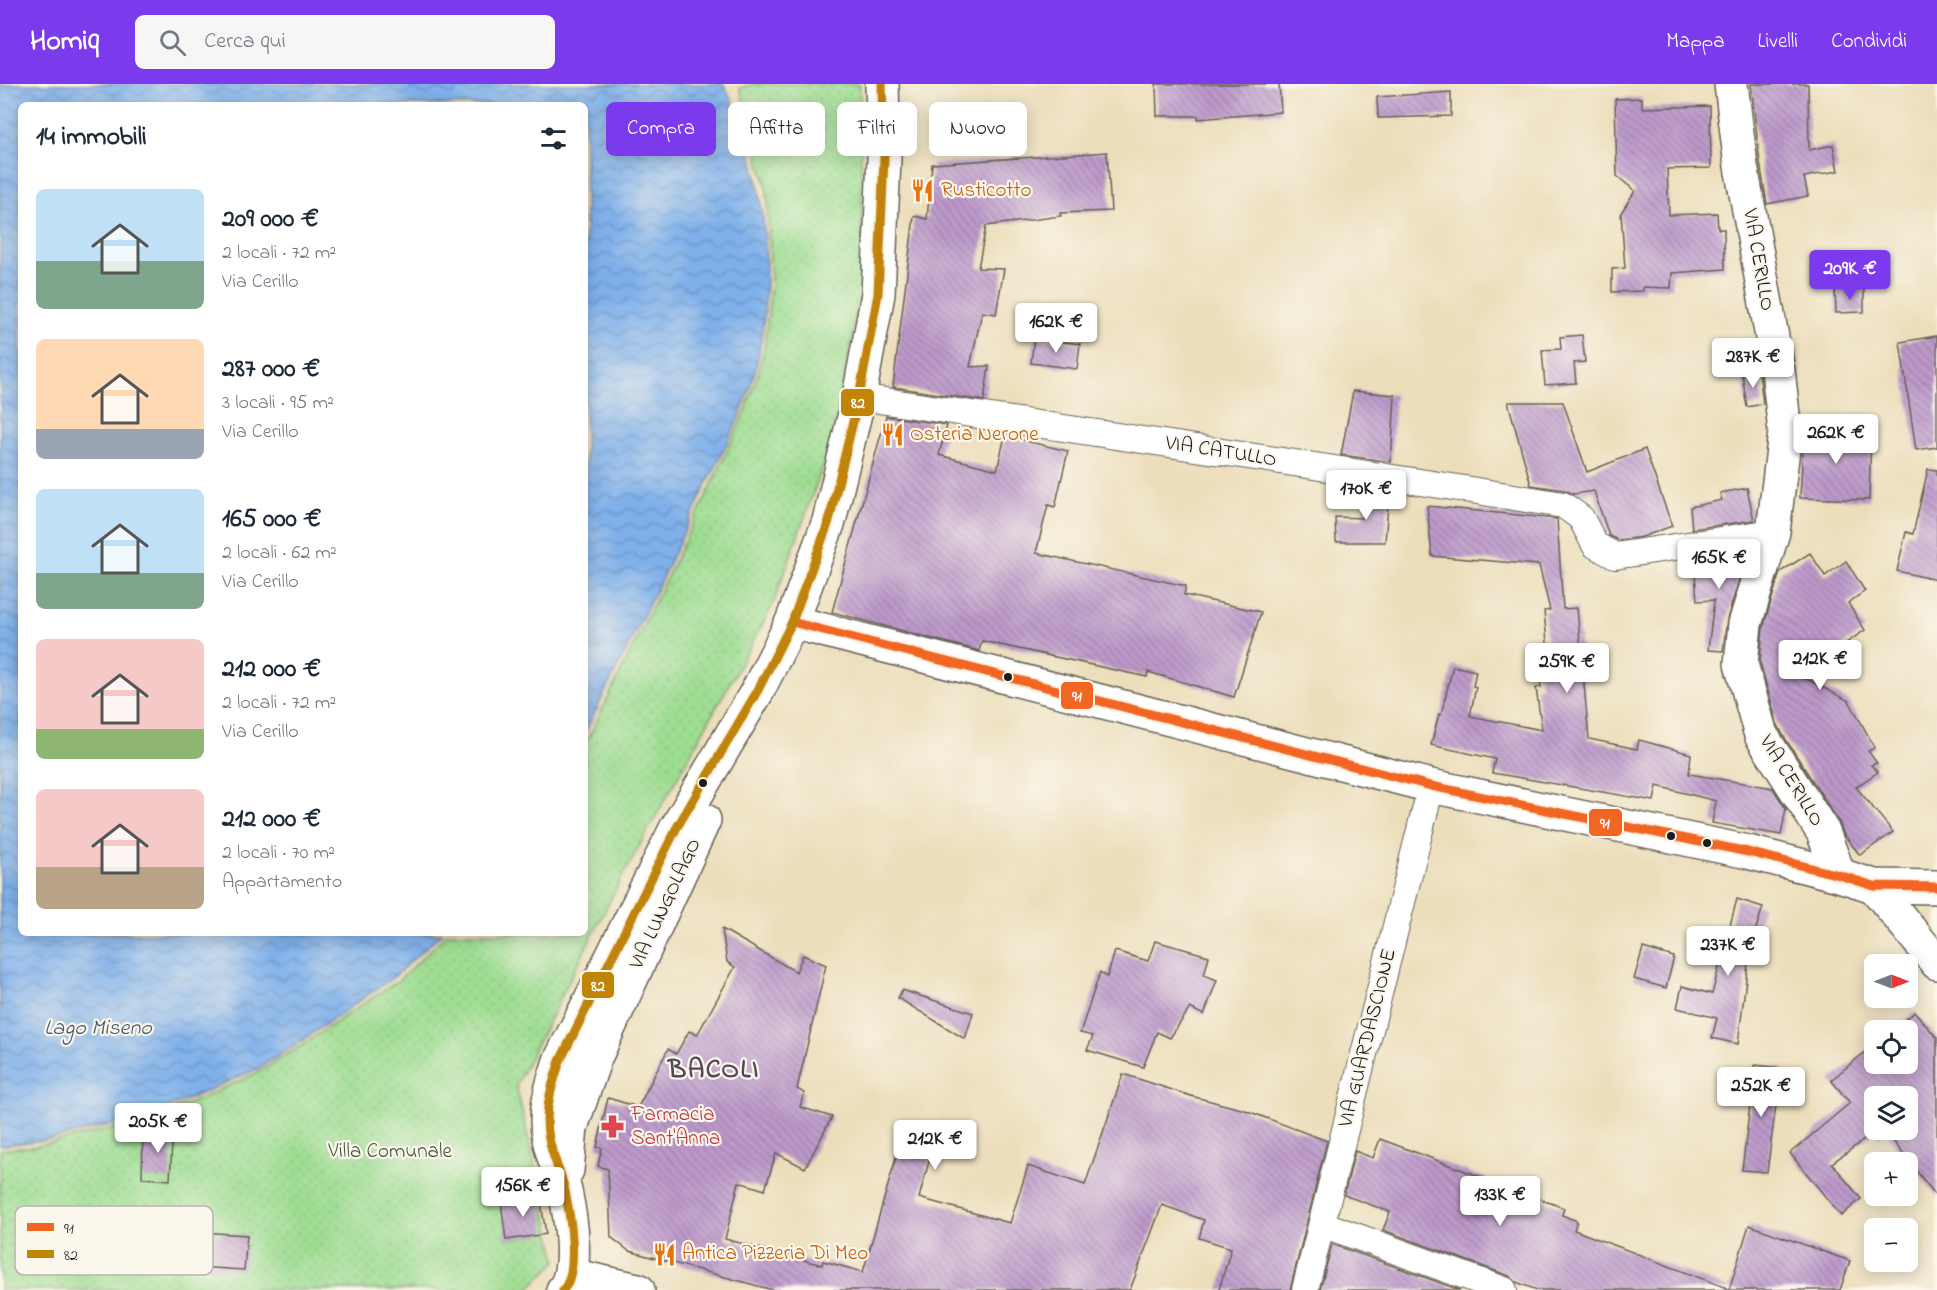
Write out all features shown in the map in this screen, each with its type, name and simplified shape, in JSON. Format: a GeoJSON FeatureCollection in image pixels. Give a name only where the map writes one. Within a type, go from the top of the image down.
{"type":"FeatureCollection","features":[{"type":"Feature","properties":{"kind":"main road","name":"VIA LUNGOLAGO"},"geometry":{"type":"LineString","coordinates":[[567,1282],[572,1233],[565,1190],[571,1127],[595,1058],[696,839],[758,690],[792,622],[829,521],[859,397],[878,294],[884,128],[882,84]]}},
{"type":"Feature","properties":{"kind":"main road","name":"VIA CERILLO"},"geometry":{"type":"LineString","coordinates":[[1731,84],[1741,166],[1778,370],[1785,432],[1773,532],[1745,624],[1741,664],[1761,735],[1823,832],[1839,875]]}},
{"type":"Feature","properties":{"kind":"main road"},"geometry":{"type":"LineString","coordinates":[[792,622],[1431,786],[1748,852],[1874,886],[1937,887]]}},
{"type":"Feature","properties":{"kind":"main road"},"geometry":{"type":"LineString","coordinates":[[1874,886],[1937,963]]}},
{"type":"Feature","properties":{"kind":"main road"},"geometry":{"type":"LineString","coordinates":[[567,1282],[638,1290]]}},
{"type":"Feature","properties":{"kind":"street","name":"VIA CATULLO"},"geometry":{"type":"LineString","coordinates":[[859,397],[1446,486],[1563,506],[1581,518],[1595,545],[1615,556],[1773,532]]}},
{"type":"Feature","properties":{"kind":"street","name":"VIA GUARDASCIONE"},"geometry":{"type":"LineString","coordinates":[[1305,1290],[1431,786]]}},
{"type":"Feature","properties":{"kind":"street"},"geometry":{"type":"LineString","coordinates":[[1322,1224],[1504,1290]]}},
{"type":"Feature","properties":{"kind":"green space","name":"Villa Comunale"},"geometry":{"type":"Polygon","coordinates":[[[751,84],[860,84],[860,102],[837,102],[837,156],[861,156],[863,282],[832,441],[772,607],[621,879],[516,1085],[557,1261],[527,1290],[0,1290],[0,1150],[37,1146],[137,1123],[191,1103],[259,1072],[399,980],[445,936],[588,936],[588,739],[745,412],[765,344],[771,283],[767,189],[758,156],[825,156],[825,102],[744,102],[740,88],[751,84]]]}},
{"type":"Feature","properties":{"kind":"water","name":"Lago Miseno"},"geometry":{"type":"Polygon","coordinates":[[[0,84],[724,84],[732,102],[728,102],[728,156],[751,156],[758,182],[763,218],[766,290],[758,358],[743,409],[588,727],[588,102],[18,102],[18,936],[439,936],[394,977],[257,1069],[180,1103],[136,1119],[53,1139],[0,1146],[0,84]]]}},
{"type":"Feature","properties":{"kind":"building"},"geometry":{"type":"Polygon","coordinates":[[[1156,84],[1279,84],[1281,112],[1198,119],[1198,116],[1157,116],[1156,84]]]}},
{"type":"Feature","properties":{"kind":"building"},"geometry":{"type":"Polygon","coordinates":[[[1751,84],[1808,84],[1809,150],[1833,145],[1838,171],[1804,177],[1808,196],[1767,204],[1751,84]]]}},
{"type":"Feature","properties":{"kind":"building"},"geometry":{"type":"Polygon","coordinates":[[[1451,92],[1451,116],[1378,118],[1377,97],[1451,92]]]}},
{"type":"Feature","properties":{"kind":"building"},"geometry":{"type":"Polygon","coordinates":[[[1642,98],[1642,108],[1710,106],[1711,168],[1667,169],[1669,215],[1717,213],[1718,229],[1724,229],[1725,269],[1672,273],[1671,288],[1643,287],[1643,291],[1612,292],[1612,269],[1625,268],[1621,213],[1635,191],[1617,176],[1615,99],[1642,98]]]}},
{"type":"Feature","properties":{"kind":"building"},"geometry":{"type":"Polygon","coordinates":[[[1107,152],[1111,211],[1060,213],[1061,216],[986,226],[978,268],[1004,269],[996,314],[982,312],[970,367],[989,366],[984,401],[893,387],[914,216],[927,219],[932,164],[1107,152]]]}},
{"type":"Feature","properties":{"kind":"building"},"geometry":{"type":"Polygon","coordinates":[[[1864,289],[1864,312],[1836,313],[1835,290],[1864,289]]]}},
{"type":"Feature","properties":{"kind":"building"},"geometry":{"type":"Polygon","coordinates":[[[1582,335],[1585,362],[1574,363],[1576,383],[1545,385],[1542,350],[1561,349],[1560,337],[1582,335]]]}},
{"type":"Feature","properties":{"kind":"building"},"geometry":{"type":"Polygon","coordinates":[[[1937,336],[1937,447],[1916,450],[1900,342],[1937,336]]]}},
{"type":"Feature","properties":{"kind":"building"},"geometry":{"type":"Polygon","coordinates":[[[1034,338],[1080,344],[1077,369],[1031,363],[1034,338]]]}},
{"type":"Feature","properties":{"kind":"building"},"geometry":{"type":"Polygon","coordinates":[[[1759,371],[1763,404],[1747,407],[1742,374],[1759,371]]]}},
{"type":"Feature","properties":{"kind":"building"},"geometry":{"type":"Polygon","coordinates":[[[1353,391],[1395,395],[1391,462],[1341,455],[1353,391]]]}},
{"type":"Feature","properties":{"kind":"building"},"geometry":{"type":"Polygon","coordinates":[[[1508,402],[1563,402],[1587,472],[1645,449],[1672,526],[1642,537],[1618,540],[1609,536],[1594,491],[1573,494],[1565,490],[1531,485],[1508,402]]]}},
{"type":"Feature","properties":{"kind":"building"},"geometry":{"type":"Polygon","coordinates":[[[886,416],[947,425],[939,455],[997,470],[1005,436],[1068,451],[1055,507],[1048,505],[1036,553],[1186,586],[1184,595],[1261,612],[1234,697],[1148,672],[1147,677],[982,641],[979,651],[832,612],[886,416]]]}},
{"type":"Feature","properties":{"kind":"building"},"geometry":{"type":"Polygon","coordinates":[[[1804,430],[1871,433],[1869,500],[1800,498],[1804,430]]]}},
{"type":"Feature","properties":{"kind":"building"},"geometry":{"type":"Polygon","coordinates":[[[1928,469],[1937,470],[1937,580],[1897,571],[1906,532],[1913,534],[1928,469]]]}},
{"type":"Feature","properties":{"kind":"building"},"geometry":{"type":"Polygon","coordinates":[[[1747,488],[1754,520],[1692,529],[1690,507],[1722,500],[1720,493],[1747,488]]]}},
{"type":"Feature","properties":{"kind":"building"},"geometry":{"type":"Polygon","coordinates":[[[1368,489],[1389,492],[1385,542],[1336,542],[1335,517],[1363,518],[1368,489]]]}},
{"type":"Feature","properties":{"kind":"building"},"geometry":{"type":"Polygon","coordinates":[[[1427,506],[1557,519],[1563,609],[1577,608],[1589,739],[1637,749],[1639,740],[1691,754],[1689,774],[1773,788],[1786,809],[1781,835],[1712,823],[1716,801],[1657,786],[1654,801],[1492,773],[1495,759],[1431,745],[1453,666],[1476,671],[1473,686],[1476,687],[1470,716],[1542,730],[1536,688],[1541,687],[1538,664],[1548,653],[1544,611],[1550,610],[1539,565],[1432,556],[1427,506]]]}},
{"type":"Feature","properties":{"kind":"building"},"geometry":{"type":"Polygon","coordinates":[[[1748,551],[1727,619],[1723,651],[1708,650],[1714,600],[1697,601],[1694,559],[1748,551]]]}},
{"type":"Feature","properties":{"kind":"building"},"geometry":{"type":"Polygon","coordinates":[[[1810,553],[1825,576],[1846,561],[1865,591],[1848,603],[1865,630],[1799,675],[1849,701],[1875,748],[1868,751],[1877,763],[1871,765],[1878,772],[1856,787],[1893,832],[1860,855],[1844,835],[1839,822],[1783,735],[1777,723],[1760,662],[1763,628],[1780,572],[1810,553]]]}},
{"type":"Feature","properties":{"kind":"building"},"geometry":{"type":"Polygon","coordinates":[[[1737,899],[1763,907],[1750,947],[1738,1044],[1712,1038],[1717,1018],[1677,1008],[1682,986],[1712,994],[1737,899]]]}},
{"type":"Feature","properties":{"kind":"building"},"geometry":{"type":"Polygon","coordinates":[[[722,929],[796,972],[803,955],[826,965],[797,1089],[804,1093],[800,1107],[832,1117],[805,1168],[776,1153],[765,1190],[739,1182],[725,1239],[822,1265],[823,1261],[863,1272],[901,1140],[932,1150],[919,1198],[1010,1223],[1028,1166],[1085,1185],[1123,1074],[1191,1096],[1245,1110],[1327,1141],[1290,1290],[1219,1290],[1231,1248],[1199,1238],[1204,1220],[1162,1205],[1130,1290],[773,1290],[629,1251],[611,1237],[608,1169],[598,1166],[602,1148],[597,1147],[608,1098],[638,1107],[668,1049],[676,1054],[689,1031],[697,1035],[735,967],[727,962],[722,929]]]}},
{"type":"Feature","properties":{"kind":"building"},"geometry":{"type":"Polygon","coordinates":[[[1155,941],[1209,956],[1204,975],[1217,980],[1204,1015],[1190,1008],[1170,1038],[1157,1032],[1143,1067],[1087,1050],[1093,1036],[1080,1033],[1100,972],[1107,977],[1115,951],[1148,961],[1155,941]]]}},
{"type":"Feature","properties":{"kind":"building"},"geometry":{"type":"Polygon","coordinates":[[[1643,948],[1674,957],[1666,988],[1634,979],[1643,948]]]}},
{"type":"Feature","properties":{"kind":"building"},"geometry":{"type":"Polygon","coordinates":[[[902,990],[973,1013],[965,1039],[898,998],[902,990]]]}},
{"type":"Feature","properties":{"kind":"building"},"geometry":{"type":"Polygon","coordinates":[[[1915,1012],[1937,1038],[1937,1197],[1918,1173],[1918,1152],[1902,1152],[1892,1140],[1918,1140],[1918,1086],[1864,1086],[1864,1140],[1832,1163],[1861,1199],[1841,1216],[1790,1153],[1850,1103],[1831,1080],[1864,1053],[1864,1074],[1918,1074],[1918,1020],[1905,1020],[1915,1012]]]}},
{"type":"Feature","properties":{"kind":"building"},"geometry":{"type":"Polygon","coordinates":[[[1755,1065],[1781,1068],[1767,1172],[1742,1170],[1755,1065]]]}},
{"type":"Feature","properties":{"kind":"building"},"geometry":{"type":"Polygon","coordinates":[[[173,1126],[170,1180],[142,1178],[143,1135],[173,1126]]]}},
{"type":"Feature","properties":{"kind":"building"},"geometry":{"type":"Polygon","coordinates":[[[1380,1139],[1564,1208],[1562,1215],[1577,1221],[1574,1230],[1727,1288],[1727,1290],[1537,1290],[1516,1282],[1509,1276],[1383,1230],[1390,1212],[1344,1195],[1355,1151],[1373,1158],[1380,1139]]]}},
{"type":"Feature","properties":{"kind":"building"},"geometry":{"type":"Polygon","coordinates":[[[540,1196],[546,1234],[506,1240],[501,1202],[540,1196]]]}},
{"type":"Feature","properties":{"kind":"building"},"geometry":{"type":"Polygon","coordinates":[[[1749,1225],[1850,1261],[1840,1290],[1729,1290],[1749,1225]]]}},
{"type":"Feature","properties":{"kind":"building"},"geometry":{"type":"Polygon","coordinates":[[[213,1233],[247,1235],[244,1270],[213,1268],[213,1233]]]}},
{"type":"Feature","properties":{"kind":"building"},"geometry":{"type":"Polygon","coordinates":[[[1332,1244],[1460,1290],[1320,1290],[1332,1244]]]}},
{"type":"Feature","properties":{"kind":"transit line","name":"82"},"geometry":{"type":"LineString","coordinates":[[563,1290],[571,1270],[572,1242],[565,1191],[547,1128],[551,1089],[560,1061],[676,829],[758,690],[792,622],[829,521],[859,397],[878,294],[884,159],[882,84]]}},
{"type":"Feature","properties":{"kind":"transit line","name":"91"},"geometry":{"type":"LineString","coordinates":[[792,622],[1431,786],[1748,852],[1874,886],[1937,887]]}},
{"type":"Feature","properties":{"kind":"place","name":"Rusticotto"},"geometry":{"type":"Point","coordinates":[923,191]}},
{"type":"Feature","properties":{"kind":"place","name":"Osteria Nerone"},"geometry":{"type":"Point","coordinates":[892,435]}},
{"type":"Feature","properties":{"kind":"place","name":"Farmacia Sant'Anna"},"geometry":{"type":"Point","coordinates":[613,1127]}},
{"type":"Feature","properties":{"kind":"place","name":"Antica Pizzeria Di Meo"},"geometry":{"type":"Point","coordinates":[664,1254]}},
{"type":"Feature","properties":{"kind":"district","name":"BACOLI"},"geometry":{"type":"Point","coordinates":[714,1070]}}]}
